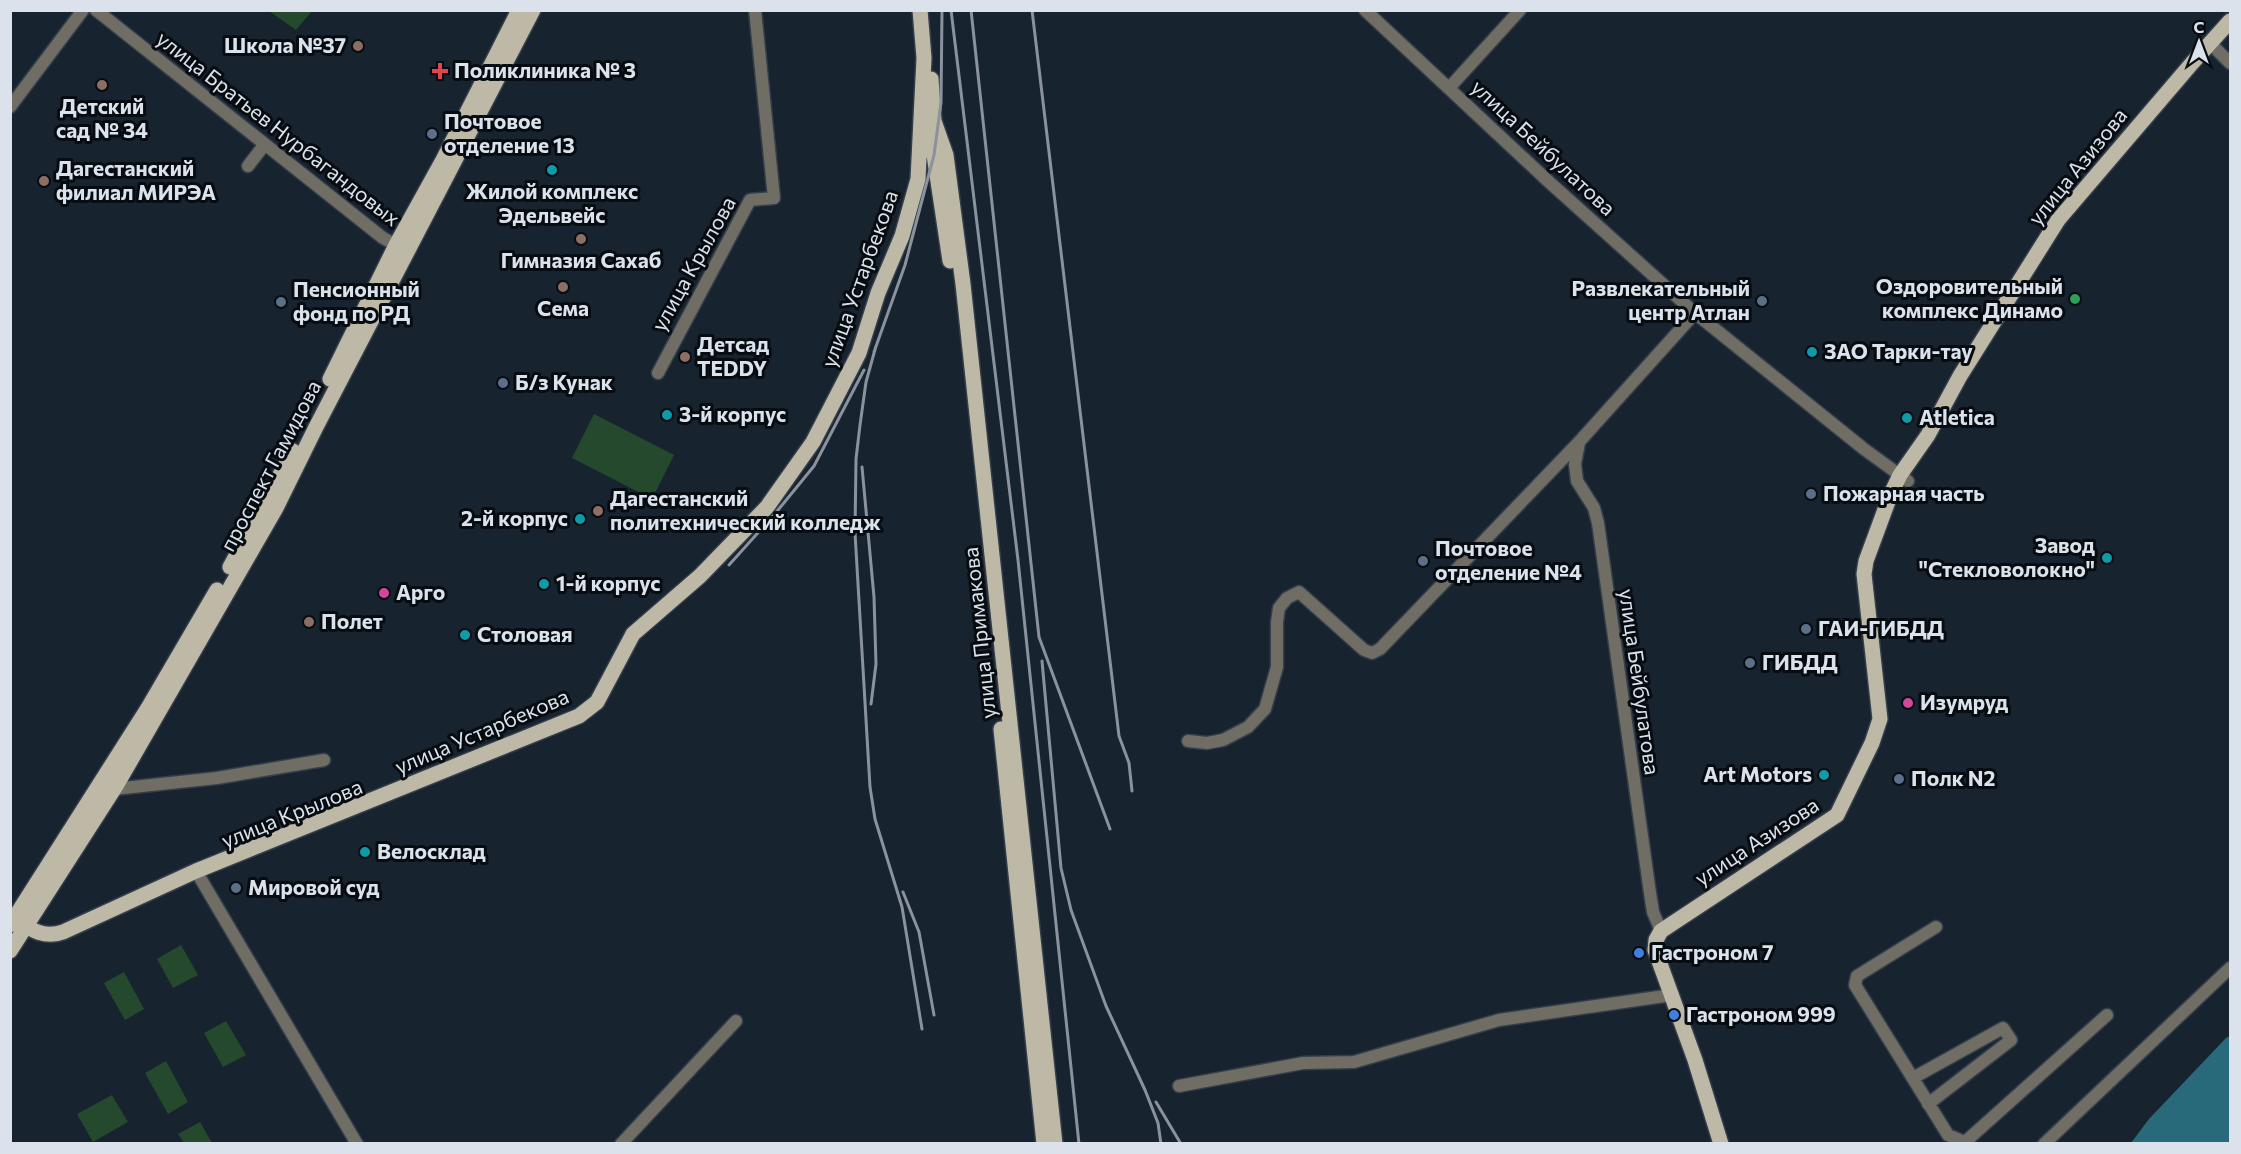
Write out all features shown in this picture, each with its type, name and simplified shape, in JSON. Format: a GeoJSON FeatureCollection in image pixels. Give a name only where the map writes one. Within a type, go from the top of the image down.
{"type":"FeatureCollection","features":[{"type":"Feature","properties":{"kind":"main road","name":"проспект Гамидова"},"geometry":{"type":"LineString","coordinates":[[17,924],[114,789],[276,508],[443,160],[519,10]]}},
{"type":"Feature","properties":{"kind":"main road","name":"проспект Гамидова"},"geometry":{"type":"LineString","coordinates":[[10,951],[17,924],[148,708],[266,504],[366,308],[533,10]]}},
{"type":"Feature","properties":{"kind":"main road","name":"улица Устарбекова"},"geometry":{"type":"LineString","coordinates":[[196,873],[579,716],[597,702],[633,634],[735,542],[767,507],[813,442],[859,353],[878,294],[902,236],[933,128],[920,10]]}},
{"type":"Feature","properties":{"kind":"main road"},"geometry":{"type":"LineString","coordinates":[[926,10],[933,128]]}},
{"type":"Feature","properties":{"kind":"main road","name":"улица Азизова"},"geometry":{"type":"LineString","coordinates":[[2214,47],[2230,21]]}},
{"type":"Feature","properties":{"kind":"main road","name":"улица Азизова"},"geometry":{"type":"LineString","coordinates":[[1661,930],[1837,815],[1872,744],[1880,719],[1864,574],[1866,561],[1890,496],[1904,478],[1960,376],[2058,220],[2193,62],[2230,36]]}},
{"type":"Feature","properties":{"kind":"main road","name":"улица Примакова"},"geometry":{"type":"LineString","coordinates":[[933,128],[931,156],[956,303],[1044,1143]]}},
{"type":"Feature","properties":{"kind":"main road","name":"улица Примакова"},"geometry":{"type":"LineString","coordinates":[[933,128],[946,155],[963,284],[1055,1143]]}},
{"type":"Feature","properties":{"kind":"main road","name":"улица Крылова"},"geometry":{"type":"LineString","coordinates":[[17,924],[37,936],[63,935],[196,873],[590,718],[607,702],[644,633],[721,564],[771,510],[821,440],[864,354],[887,296],[908,239],[931,156]]}},
{"type":"Feature","properties":{"kind":"main road","name":"улица Азизова"},"geometry":{"type":"LineString","coordinates":[[1728,1143],[1667,958],[1665,944],[1667,936],[1840,820],[1877,749],[1886,717],[1870,582],[1874,561],[1898,500],[1904,478]]}},
{"type":"Feature","properties":{"kind":"main road"},"geometry":{"type":"LineString","coordinates":[[1661,930],[1656,940],[1655,951],[1695,1060],[1721,1143]]}},
{"type":"Feature","properties":{"kind":"street"},"geometry":{"type":"LineString","coordinates":[[10,107],[83,10]]}},
{"type":"Feature","properties":{"kind":"street","name":"улица Братьев Нурбагандовых"},"geometry":{"type":"LineString","coordinates":[[96,10],[383,238],[403,245]]}},
{"type":"Feature","properties":{"kind":"street","name":"улица Крылова"},"geometry":{"type":"LineString","coordinates":[[658,373],[750,200],[774,198],[755,10]]}},
{"type":"Feature","properties":{"kind":"street","name":"улица Бейбулатова"},"geometry":{"type":"LineString","coordinates":[[1365,10],[1695,314],[1864,449],[1904,478]]}},
{"type":"Feature","properties":{"kind":"street"},"geometry":{"type":"LineString","coordinates":[[1449,88],[1520,10]]}},
{"type":"Feature","properties":{"kind":"street"},"geometry":{"type":"LineString","coordinates":[[2214,47],[2230,63]]}},
{"type":"Feature","properties":{"kind":"street"},"geometry":{"type":"LineString","coordinates":[[248,166],[265,144]]}},
{"type":"Feature","properties":{"kind":"street"},"geometry":{"type":"LineString","coordinates":[[1188,741],[1207,743],[1223,740],[1248,727],[1265,710],[1277,667],[1279,608],[1287,598],[1299,592],[1364,650],[1372,653],[1380,649],[1579,442],[1695,314]]}},
{"type":"Feature","properties":{"kind":"street","name":"улица Бейбулатова"},"geometry":{"type":"LineString","coordinates":[[1579,442],[1575,464],[1576,475],[1581,490],[1594,508],[1653,912],[1661,930]]}},
{"type":"Feature","properties":{"kind":"street"},"geometry":{"type":"LineString","coordinates":[[114,789],[217,778],[324,759]]}},
{"type":"Feature","properties":{"kind":"street"},"geometry":{"type":"LineString","coordinates":[[196,873],[357,1143]]}},
{"type":"Feature","properties":{"kind":"street"},"geometry":{"type":"LineString","coordinates":[[1936,927],[1857,976],[1855,985],[1948,1135],[1967,1143],[2107,1015]]}},
{"type":"Feature","properties":{"kind":"street"},"geometry":{"type":"LineString","coordinates":[[2044,1143],[2230,968]]}},
{"type":"Feature","properties":{"kind":"street"},"geometry":{"type":"LineString","coordinates":[[1179,1086],[1303,1063],[1354,1062],[1499,1020],[1671,995]]}},
{"type":"Feature","properties":{"kind":"street"},"geometry":{"type":"LineString","coordinates":[[621,1143],[736,1022]]}},
{"type":"Feature","properties":{"kind":"street"},"geometry":{"type":"LineString","coordinates":[[1913,1078],[2003,1028],[2011,1040],[1928,1104]]}},
{"type":"Feature","properties":{"kind":"green space"},"geometry":{"type":"Polygon","coordinates":[[[269,11],[312,11],[296,30],[269,11]]]}},
{"type":"Feature","properties":{"kind":"green space"},"geometry":{"type":"Polygon","coordinates":[[[594,414],[674,455],[652,499],[572,458],[594,414]]]}},
{"type":"Feature","properties":{"kind":"green space"},"geometry":{"type":"Polygon","coordinates":[[[181,945],[198,975],[173,988],[157,959],[181,945]]]}},
{"type":"Feature","properties":{"kind":"green space"},"geometry":{"type":"Polygon","coordinates":[[[124,972],[144,1009],[125,1020],[104,983],[124,972]]]}},
{"type":"Feature","properties":{"kind":"green space"},"geometry":{"type":"Polygon","coordinates":[[[226,1021],[246,1055],[223,1067],[204,1033],[226,1021]]]}},
{"type":"Feature","properties":{"kind":"green space"},"geometry":{"type":"Polygon","coordinates":[[[166,1061],[188,1102],[168,1114],[145,1073],[166,1061]]]}},
{"type":"Feature","properties":{"kind":"green space"},"geometry":{"type":"Polygon","coordinates":[[[112,1095],[128,1122],[93,1142],[77,1114],[112,1095]]]}},
{"type":"Feature","properties":{"kind":"green space"},"geometry":{"type":"Polygon","coordinates":[[[200,1122],[212,1143],[184,1143],[178,1134],[200,1122]]]}},
{"type":"Feature","properties":{"kind":"water"},"geometry":{"type":"Polygon","coordinates":[[[2230,1036],[2230,1143],[2131,1143],[2149,1119],[2230,1036]]]}},
{"type":"Feature","properties":{"kind":"railway"},"geometry":{"type":"LineString","coordinates":[[874,352],[905,265],[934,155],[941,103],[942,10]]}},
{"type":"Feature","properties":{"kind":"railway"},"geometry":{"type":"LineString","coordinates":[[951,10],[1018,560],[1079,1144]]}},
{"type":"Feature","properties":{"kind":"railway"},"geometry":{"type":"LineString","coordinates":[[971,10],[1039,637],[1110,829]]}},
{"type":"Feature","properties":{"kind":"railway"},"geometry":{"type":"LineString","coordinates":[[1032,10],[1119,736],[1129,763],[1132,791]]}},
{"type":"Feature","properties":{"kind":"railway"},"geometry":{"type":"LineString","coordinates":[[876,346],[866,382],[856,459],[855,533],[870,787],[875,819],[902,907],[922,1029]]}},
{"type":"Feature","properties":{"kind":"railway"},"geometry":{"type":"LineString","coordinates":[[729,565],[814,466],[864,370]]}},
{"type":"Feature","properties":{"kind":"railway"},"geometry":{"type":"LineString","coordinates":[[862,467],[874,597],[876,664],[871,704]]}},
{"type":"Feature","properties":{"kind":"railway"},"geometry":{"type":"LineString","coordinates":[[1042,661],[1061,868],[1071,910],[1106,1006],[1158,1123],[1161,1144]]}},
{"type":"Feature","properties":{"kind":"railway"},"geometry":{"type":"LineString","coordinates":[[903,892],[919,932],[934,1015]]}},
{"type":"Feature","properties":{"kind":"railway"},"geometry":{"type":"LineString","coordinates":[[1156,1102],[1181,1144]]}},
{"type":"Feature","properties":{"kind":"place","name":"Школа №37"},"geometry":{"type":"Point","coordinates":[358,46]}},
{"type":"Feature","properties":{"kind":"place","name":"Поликлиника № 3"},"geometry":{"type":"Point","coordinates":[440,71]}},
{"type":"Feature","properties":{"kind":"place","name":"Детский сад № 34"},"geometry":{"type":"Point","coordinates":[102,85]}},
{"type":"Feature","properties":{"kind":"place","name":"Почтовое отделение 13"},"geometry":{"type":"Point","coordinates":[432,134]}},
{"type":"Feature","properties":{"kind":"place","name":"Жилой комплекс Эдельвейс"},"geometry":{"type":"Point","coordinates":[552,170]}},
{"type":"Feature","properties":{"kind":"place","name":"Дагестанский филиал МИРЭА"},"geometry":{"type":"Point","coordinates":[44,181]}},
{"type":"Feature","properties":{"kind":"place","name":"Гимназия Сахаб"},"geometry":{"type":"Point","coordinates":[581,239]}},
{"type":"Feature","properties":{"kind":"place","name":"Сема"},"geometry":{"type":"Point","coordinates":[563,287]}},
{"type":"Feature","properties":{"kind":"place","name":"Оздоровительный комплекс Динамо"},"geometry":{"type":"Point","coordinates":[2075,299]}},
{"type":"Feature","properties":{"kind":"place","name":"Развлекательный центр Атлан"},"geometry":{"type":"Point","coordinates":[1762,301]}},
{"type":"Feature","properties":{"kind":"place","name":"Пенсионный фонд по РД"},"geometry":{"type":"Point","coordinates":[281,302]}},
{"type":"Feature","properties":{"kind":"place","name":"ЗАО Тарки-тау"},"geometry":{"type":"Point","coordinates":[1812,352]}},
{"type":"Feature","properties":{"kind":"place","name":"Детсад TEDDY"},"geometry":{"type":"Point","coordinates":[685,357]}},
{"type":"Feature","properties":{"kind":"place","name":"Б/з Кунак"},"geometry":{"type":"Point","coordinates":[503,383]}},
{"type":"Feature","properties":{"kind":"place","name":"3-й корпус"},"geometry":{"type":"Point","coordinates":[667,415]}},
{"type":"Feature","properties":{"kind":"place","name":"Atletica"},"geometry":{"type":"Point","coordinates":[1907,418]}},
{"type":"Feature","properties":{"kind":"place","name":"Пожарная часть"},"geometry":{"type":"Point","coordinates":[1811,494]}},
{"type":"Feature","properties":{"kind":"place","name":"Дагестанский политехнический колледж"},"geometry":{"type":"Point","coordinates":[598,511]}},
{"type":"Feature","properties":{"kind":"place","name":"2-й корпус"},"geometry":{"type":"Point","coordinates":[580,519]}},
{"type":"Feature","properties":{"kind":"place","name":"Завод \"Стекловолокно\""},"geometry":{"type":"Point","coordinates":[2107,558]}},
{"type":"Feature","properties":{"kind":"place","name":"Почтовое отделение №4"},"geometry":{"type":"Point","coordinates":[1423,561]}},
{"type":"Feature","properties":{"kind":"place","name":"1-й корпус"},"geometry":{"type":"Point","coordinates":[544,584]}},
{"type":"Feature","properties":{"kind":"place","name":"Арго"},"geometry":{"type":"Point","coordinates":[384,593]}},
{"type":"Feature","properties":{"kind":"place","name":"Полет"},"geometry":{"type":"Point","coordinates":[309,622]}},
{"type":"Feature","properties":{"kind":"place","name":"ГАИ-ГИБДД"},"geometry":{"type":"Point","coordinates":[1806,629]}},
{"type":"Feature","properties":{"kind":"place","name":"Столовая"},"geometry":{"type":"Point","coordinates":[465,635]}},
{"type":"Feature","properties":{"kind":"place","name":"ГИБДД"},"geometry":{"type":"Point","coordinates":[1750,663]}},
{"type":"Feature","properties":{"kind":"place","name":"Изумруд"},"geometry":{"type":"Point","coordinates":[1908,703]}},
{"type":"Feature","properties":{"kind":"place","name":"Art Motors"},"geometry":{"type":"Point","coordinates":[1824,775]}},
{"type":"Feature","properties":{"kind":"place","name":"Полк N2"},"geometry":{"type":"Point","coordinates":[1899,779]}},
{"type":"Feature","properties":{"kind":"place","name":"Велосклад"},"geometry":{"type":"Point","coordinates":[365,852]}},
{"type":"Feature","properties":{"kind":"place","name":"Мировой суд"},"geometry":{"type":"Point","coordinates":[236,888]}},
{"type":"Feature","properties":{"kind":"place","name":"Гастроном 7"},"geometry":{"type":"Point","coordinates":[1639,953]}},
{"type":"Feature","properties":{"kind":"place","name":"Гастроном 999"},"geometry":{"type":"Point","coordinates":[1674,1015]}}]}
